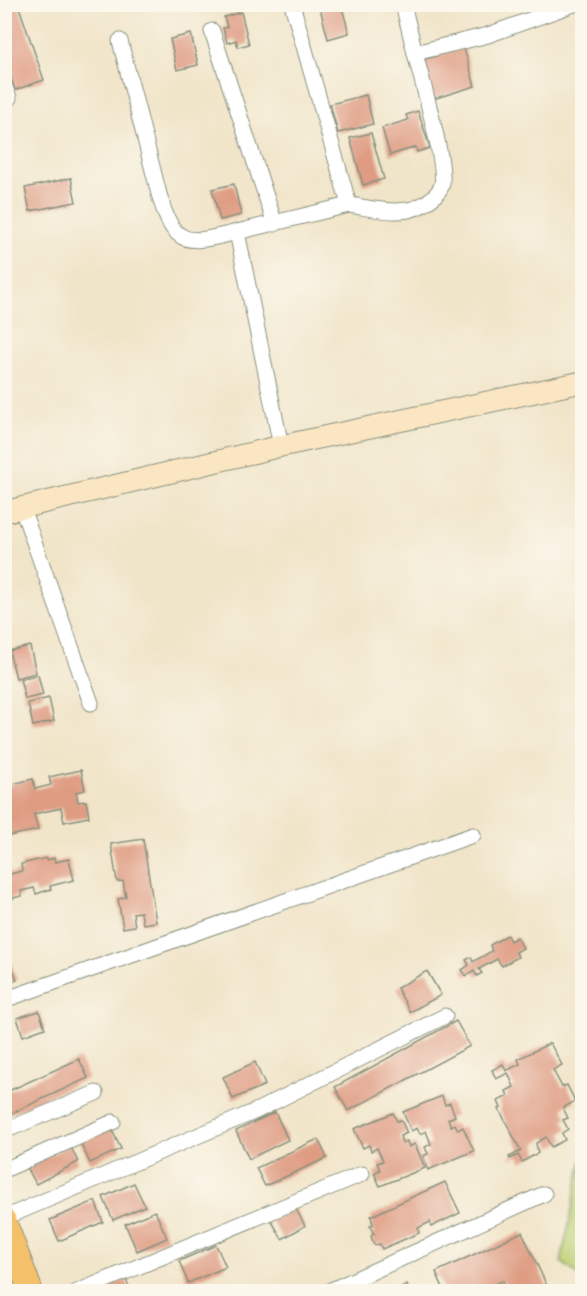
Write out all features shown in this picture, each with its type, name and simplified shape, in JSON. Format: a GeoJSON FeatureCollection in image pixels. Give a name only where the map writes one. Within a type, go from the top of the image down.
{"type":"FeatureCollection","features":[{"type":"Feature","properties":{"kind":"main road"},"geometry":{"type":"LineString","coordinates":[[4,1219],[31,1292]]}},
{"type":"Feature","properties":{"kind":"street"},"geometry":{"type":"LineString","coordinates":[[292,4],[349,205]]}},
{"type":"Feature","properties":{"kind":"street"},"geometry":{"type":"LineString","coordinates":[[120,41],[164,214],[180,237],[190,241],[203,240],[349,205],[387,211],[411,210],[431,200],[442,186],[442,169],[403,4]]}},
{"type":"Feature","properties":{"kind":"street"},"geometry":{"type":"LineString","coordinates":[[415,53],[488,35],[574,4]]}},
{"type":"Feature","properties":{"kind":"street"},"geometry":{"type":"LineString","coordinates":[[212,31],[275,224]]}},
{"type":"Feature","properties":{"kind":"street"},"geometry":{"type":"LineString","coordinates":[[237,232],[281,446]]}},
{"type":"Feature","properties":{"kind":"street"},"geometry":{"type":"LineString","coordinates":[[91,703],[13,510],[281,446],[582,382]]}},
{"type":"Feature","properties":{"kind":"street"},"geometry":{"type":"LineString","coordinates":[[4,1000],[473,835]]}},
{"type":"Feature","properties":{"kind":"street"},"geometry":{"type":"LineString","coordinates":[[4,1219],[256,1110],[445,1016]]}},
{"type":"Feature","properties":{"kind":"street"},"geometry":{"type":"LineString","coordinates":[[4,1131],[96,1093]]}},
{"type":"Feature","properties":{"kind":"street"},"geometry":{"type":"LineString","coordinates":[[4,1170],[113,1122]]}},
{"type":"Feature","properties":{"kind":"street"},"geometry":{"type":"LineString","coordinates":[[77,1292],[362,1174]]}},
{"type":"Feature","properties":{"kind":"street"},"geometry":{"type":"LineString","coordinates":[[327,1292],[544,1194]]}},
{"type":"Feature","properties":{"kind":"green space"},"geometry":{"type":"Polygon","coordinates":[[[582,1159],[582,1278],[561,1262],[582,1159]]]}},
{"type":"Feature","properties":{"kind":"building"},"geometry":{"type":"Polygon","coordinates":[[[4,4],[18,4],[44,80],[15,90],[4,58],[4,4]]]}},
{"type":"Feature","properties":{"kind":"building"},"geometry":{"type":"Polygon","coordinates":[[[341,4],[349,33],[328,39],[320,8],[341,4]]]}},
{"type":"Feature","properties":{"kind":"building"},"geometry":{"type":"Polygon","coordinates":[[[241,12],[249,44],[238,47],[236,40],[227,43],[223,28],[227,27],[224,17],[241,12]]]}},
{"type":"Feature","properties":{"kind":"building"},"geometry":{"type":"Polygon","coordinates":[[[191,34],[198,65],[177,70],[170,39],[191,34]]]}},
{"type":"Feature","properties":{"kind":"building"},"geometry":{"type":"Polygon","coordinates":[[[464,48],[475,86],[433,99],[422,60],[464,48]]]}},
{"type":"Feature","properties":{"kind":"building"},"geometry":{"type":"Polygon","coordinates":[[[366,95],[373,124],[338,133],[330,104],[366,95]]]}},
{"type":"Feature","properties":{"kind":"building"},"geometry":{"type":"Polygon","coordinates":[[[418,111],[430,148],[417,152],[416,147],[390,155],[382,128],[408,120],[406,115],[418,111]]]}},
{"type":"Feature","properties":{"kind":"building"},"geometry":{"type":"Polygon","coordinates":[[[371,133],[384,179],[363,185],[350,138],[371,133]]]}},
{"type":"Feature","properties":{"kind":"building"},"geometry":{"type":"Polygon","coordinates":[[[71,178],[76,202],[30,211],[25,188],[71,178]]]}},
{"type":"Feature","properties":{"kind":"building"},"geometry":{"type":"Polygon","coordinates":[[[234,184],[241,215],[220,220],[212,189],[234,184]]]}},
{"type":"Feature","properties":{"kind":"building"},"geometry":{"type":"Polygon","coordinates":[[[30,646],[36,673],[16,678],[9,651],[30,646]]]}},
{"type":"Feature","properties":{"kind":"building"},"geometry":{"type":"Polygon","coordinates":[[[38,675],[43,695],[25,699],[20,679],[38,675]]]}},
{"type":"Feature","properties":{"kind":"building"},"geometry":{"type":"Polygon","coordinates":[[[49,698],[54,721],[33,726],[28,703],[49,698]]]}},
{"type":"Feature","properties":{"kind":"building"},"geometry":{"type":"Polygon","coordinates":[[[81,770],[85,790],[76,792],[78,802],[86,801],[89,817],[64,822],[61,808],[34,814],[38,830],[4,837],[4,786],[33,779],[35,789],[51,785],[49,777],[81,770]]]}},
{"type":"Feature","properties":{"kind":"building"},"geometry":{"type":"Polygon","coordinates":[[[143,839],[156,922],[143,924],[141,912],[133,913],[135,926],[123,928],[118,899],[126,897],[123,881],[117,882],[111,844],[143,839]]]}},
{"type":"Feature","properties":{"kind":"building"},"geometry":{"type":"Polygon","coordinates":[[[46,858],[47,860],[54,858],[55,862],[69,859],[74,880],[50,886],[51,889],[36,894],[34,888],[21,891],[22,896],[4,900],[4,866],[8,865],[10,874],[22,871],[21,864],[46,858]]]}},
{"type":"Feature","properties":{"kind":"building"},"geometry":{"type":"Polygon","coordinates":[[[507,935],[510,941],[517,937],[523,948],[516,952],[518,957],[502,966],[497,959],[479,969],[482,973],[477,976],[474,971],[466,976],[462,970],[469,965],[466,960],[471,957],[473,962],[492,951],[490,945],[507,935]]]}},
{"type":"Feature","properties":{"kind":"building"},"geometry":{"type":"Polygon","coordinates":[[[4,945],[17,980],[4,984],[4,945]]]}},
{"type":"Feature","properties":{"kind":"building"},"geometry":{"type":"Polygon","coordinates":[[[427,971],[441,995],[410,1012],[397,988],[427,971]]]}},
{"type":"Feature","properties":{"kind":"building"},"geometry":{"type":"Polygon","coordinates":[[[39,1011],[45,1028],[23,1036],[17,1018],[39,1011]]]}},
{"type":"Feature","properties":{"kind":"building"},"geometry":{"type":"Polygon","coordinates":[[[456,1021],[470,1046],[348,1111],[335,1087],[456,1021]]]}},
{"type":"Feature","properties":{"kind":"building"},"geometry":{"type":"Polygon","coordinates":[[[550,1043],[562,1065],[553,1070],[562,1087],[567,1085],[575,1101],[563,1108],[568,1118],[563,1120],[568,1129],[562,1133],[565,1140],[551,1147],[546,1137],[536,1143],[538,1153],[522,1162],[518,1155],[510,1159],[509,1157],[521,1151],[499,1109],[501,1108],[498,1101],[508,1096],[506,1091],[514,1087],[508,1073],[496,1079],[492,1070],[503,1064],[506,1071],[520,1064],[518,1059],[550,1043]]]}},
{"type":"Feature","properties":{"kind":"building"},"geometry":{"type":"Polygon","coordinates":[[[79,1059],[88,1078],[10,1114],[4,1102],[4,1093],[79,1059]]]}},
{"type":"Feature","properties":{"kind":"building"},"geometry":{"type":"Polygon","coordinates":[[[255,1062],[265,1085],[233,1099],[223,1077],[255,1062]]]}},
{"type":"Feature","properties":{"kind":"building"},"geometry":{"type":"Polygon","coordinates":[[[442,1096],[445,1105],[450,1103],[455,1116],[448,1119],[451,1126],[455,1124],[458,1130],[463,1127],[474,1151],[428,1170],[423,1156],[428,1154],[425,1147],[431,1144],[426,1131],[420,1134],[417,1128],[411,1131],[403,1112],[442,1096]]]}},
{"type":"Feature","properties":{"kind":"building"},"geometry":{"type":"Polygon","coordinates":[[[275,1112],[288,1140],[249,1159],[236,1131],[275,1112]]]}},
{"type":"Feature","properties":{"kind":"building"},"geometry":{"type":"Polygon","coordinates":[[[393,1113],[397,1121],[401,1120],[407,1133],[400,1136],[402,1143],[407,1141],[409,1147],[415,1144],[425,1168],[380,1186],[374,1173],[380,1170],[377,1163],[383,1161],[377,1148],[371,1151],[369,1145],[363,1148],[354,1129],[393,1113]]]}},
{"type":"Feature","properties":{"kind":"building"},"geometry":{"type":"Polygon","coordinates":[[[111,1128],[121,1149],[90,1163],[80,1142],[111,1128]]]}},
{"type":"Feature","properties":{"kind":"building"},"geometry":{"type":"Polygon","coordinates":[[[318,1139],[327,1158],[265,1186],[256,1168],[318,1139]]]}},
{"type":"Feature","properties":{"kind":"building"},"geometry":{"type":"Polygon","coordinates":[[[70,1145],[78,1162],[36,1184],[27,1167],[70,1145]]]}},
{"type":"Feature","properties":{"kind":"building"},"geometry":{"type":"Polygon","coordinates":[[[445,1182],[460,1213],[431,1227],[430,1222],[418,1228],[419,1233],[382,1249],[380,1244],[374,1245],[371,1236],[374,1234],[370,1226],[373,1225],[371,1216],[445,1182]]]}},
{"type":"Feature","properties":{"kind":"building"},"geometry":{"type":"Polygon","coordinates":[[[134,1183],[145,1206],[113,1220],[103,1197],[134,1183]]]}},
{"type":"Feature","properties":{"kind":"building"},"geometry":{"type":"Polygon","coordinates":[[[95,1201],[103,1222],[59,1241],[50,1220],[95,1201]]]}},
{"type":"Feature","properties":{"kind":"building"},"geometry":{"type":"Polygon","coordinates":[[[295,1207],[305,1226],[282,1239],[271,1220],[295,1207]]]}},
{"type":"Feature","properties":{"kind":"building"},"geometry":{"type":"Polygon","coordinates":[[[155,1211],[167,1238],[137,1251],[125,1224],[155,1211]]]}},
{"type":"Feature","properties":{"kind":"building"},"geometry":{"type":"Polygon","coordinates":[[[522,1232],[547,1286],[535,1292],[508,1292],[503,1281],[495,1284],[498,1292],[445,1292],[436,1272],[522,1232]]]}},
{"type":"Feature","properties":{"kind":"building"},"geometry":{"type":"Polygon","coordinates":[[[216,1245],[226,1267],[188,1283],[179,1261],[216,1245]]]}},
{"type":"Feature","properties":{"kind":"building"},"geometry":{"type":"Polygon","coordinates":[[[126,1279],[131,1292],[95,1292],[126,1279]]]}},
{"type":"Feature","properties":{"kind":"building"},"geometry":{"type":"Polygon","coordinates":[[[407,1285],[410,1292],[393,1292],[407,1285]]]}}]}
